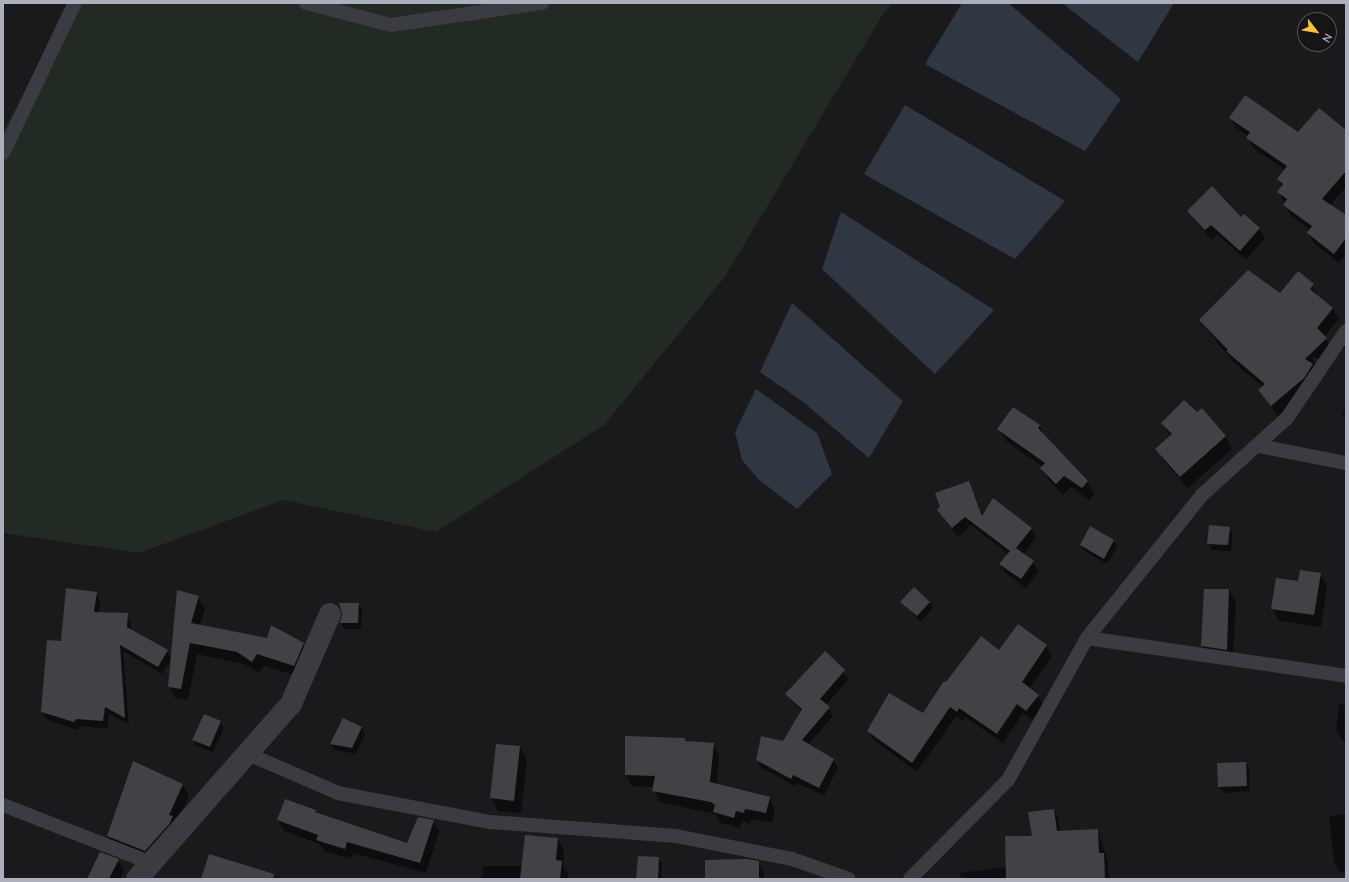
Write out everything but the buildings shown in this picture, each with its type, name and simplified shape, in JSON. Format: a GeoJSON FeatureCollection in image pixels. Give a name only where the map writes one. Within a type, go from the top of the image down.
{"type":"FeatureCollection","features":[{"type":"Feature","properties":{"kind":"street"},"geometry":{"type":"LineString","coordinates":[[137,879],[291,704],[330,614]]}},
{"type":"Feature","properties":{"kind":"lane"},"geometry":{"type":"LineString","coordinates":[[3,153],[75,3]]}},
{"type":"Feature","properties":{"kind":"lane"},"geometry":{"type":"LineString","coordinates":[[306,3],[397,25],[542,3]]}},
{"type":"Feature","properties":{"kind":"lane"},"geometry":{"type":"LineString","coordinates":[[910,879],[1008,780],[1087,638],[1202,495],[1259,446],[1287,418],[1346,331]]}},
{"type":"Feature","properties":{"kind":"lane"},"geometry":{"type":"LineString","coordinates":[[1259,446],[1346,464]]}},
{"type":"Feature","properties":{"kind":"lane"},"geometry":{"type":"LineString","coordinates":[[1087,638],[1346,676]]}},
{"type":"Feature","properties":{"kind":"lane"},"geometry":{"type":"LineString","coordinates":[[248,754],[338,793],[490,822],[676,836],[792,859],[849,879]]}},
{"type":"Feature","properties":{"kind":"lane"},"geometry":{"type":"LineString","coordinates":[[3,805],[152,863]]}},
{"type":"Feature","properties":{"kind":"shaded area"},"geometry":{"type":"Polygon","coordinates":[[[74,3],[892,3],[883,14],[724,278],[604,425],[436,532],[283,500],[139,553],[3,533],[3,132],[74,3]]]}},
{"type":"Feature","properties":{"kind":"shaded area"},"geometry":{"type":"Polygon","coordinates":[[[962,3],[1008,3],[1121,99],[1085,151],[925,64],[962,3]]]}},
{"type":"Feature","properties":{"kind":"shaded area"},"geometry":{"type":"Polygon","coordinates":[[[1062,3],[1174,3],[1138,62],[1062,3]]]}},
{"type":"Feature","properties":{"kind":"shaded area"},"geometry":{"type":"Polygon","coordinates":[[[905,105],[1065,201],[1015,259],[864,174],[905,105]]]}},
{"type":"Feature","properties":{"kind":"shaded area"},"geometry":{"type":"Polygon","coordinates":[[[841,212],[994,310],[935,374],[822,269],[841,212]]]}},
{"type":"Feature","properties":{"kind":"shaded area"},"geometry":{"type":"Polygon","coordinates":[[[792,303],[903,401],[869,458],[802,401],[760,372],[792,303]]]}},
{"type":"Feature","properties":{"kind":"shaded area"},"geometry":{"type":"Polygon","coordinates":[[[756,389],[817,433],[832,474],[797,509],[758,479],[742,460],[735,432],[756,389]]]}}]}
